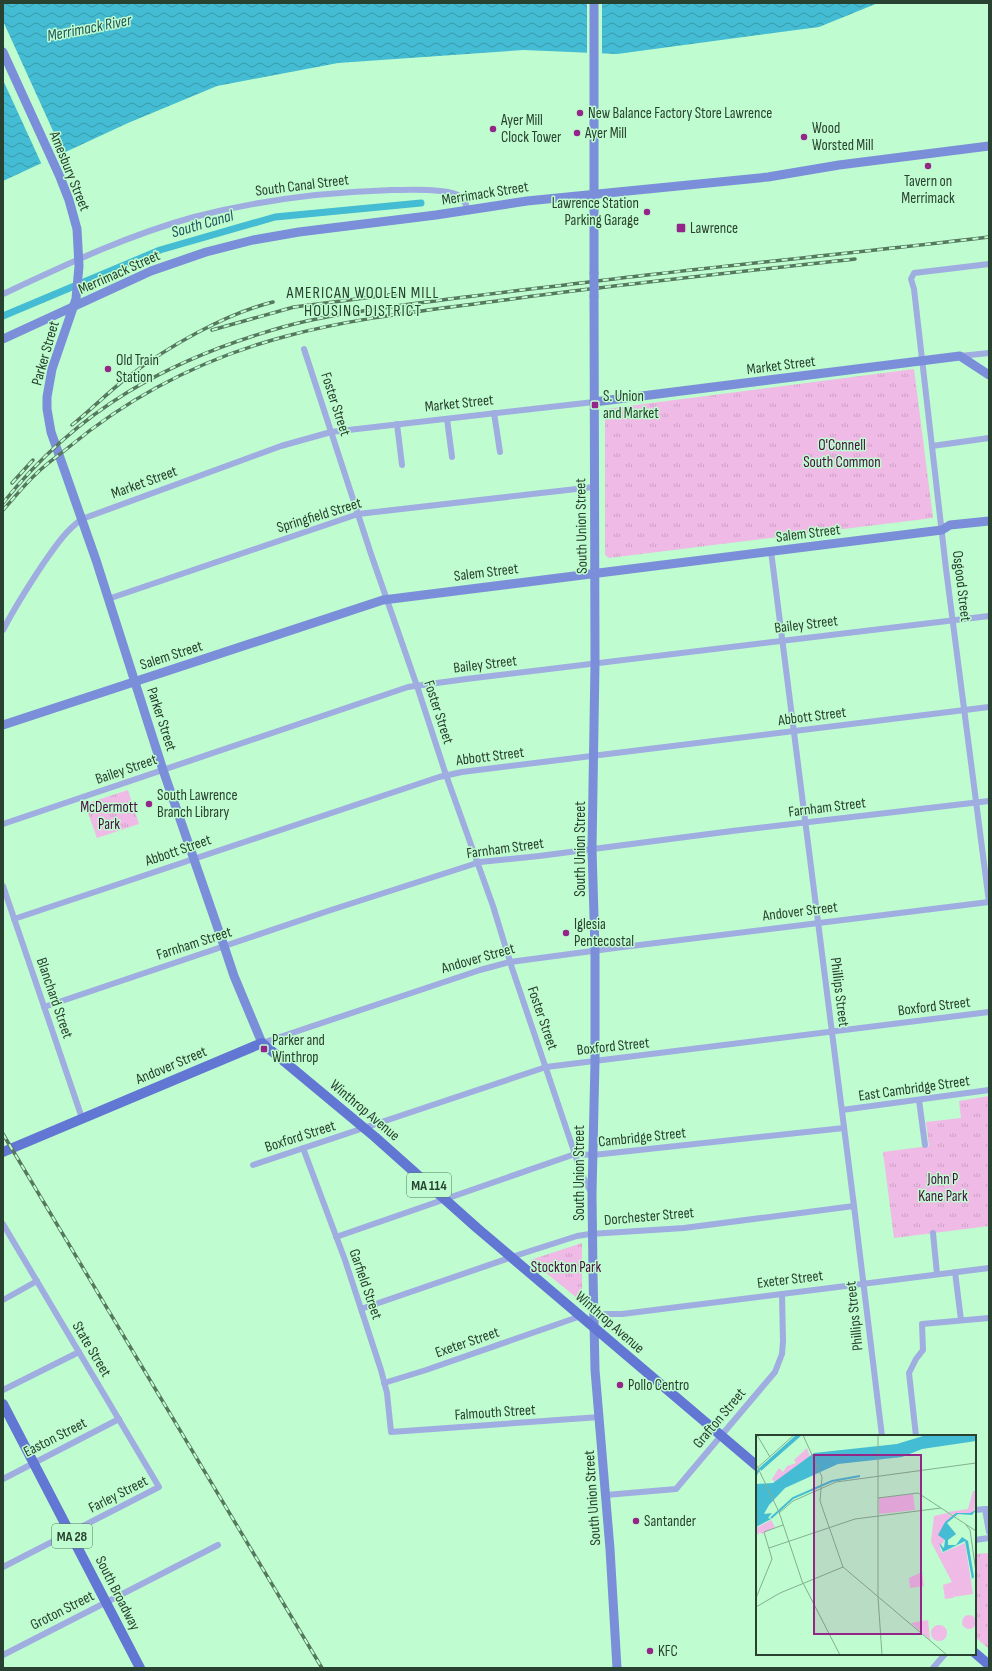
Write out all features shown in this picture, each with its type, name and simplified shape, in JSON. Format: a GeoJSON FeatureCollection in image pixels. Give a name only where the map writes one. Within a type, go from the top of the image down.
{"type":"FeatureCollection","features":[{"type":"Feature","properties":{"kind":"main road","name":"South Union Street"},"geometry":{"type":"LineString","coordinates":[[594,3],[595,757],[592,849],[595,950],[595,1061],[592,1194],[595,1370],[606,1495],[617,1668]]}},
{"type":"Feature","properties":{"kind":"main road","name":"Amesbury Street"},"geometry":{"type":"LineString","coordinates":[[3,52],[60,178],[76,223],[79,262],[75,303]]}},
{"type":"Feature","properties":{"kind":"main road","name":"Merrimack Street"},"geometry":{"type":"LineString","coordinates":[[3,339],[75,303],[151,271],[212,250],[253,240],[299,232],[527,201],[768,177],[840,165],[989,146]]}},
{"type":"Feature","properties":{"kind":"main road","name":"Parker Street"},"geometry":{"type":"LineString","coordinates":[[75,303],[52,369],[47,397],[47,409],[51,432],[82,519],[164,770],[238,987],[262,1043]]}},
{"type":"Feature","properties":{"kind":"main road","name":"Market Street"},"geometry":{"type":"LineString","coordinates":[[594,402],[960,356]]}},
{"type":"Feature","properties":{"kind":"main road"},"geometry":{"type":"LineString","coordinates":[[960,356],[989,375]]}},
{"type":"Feature","properties":{"kind":"main road","name":"Salem Street"},"geometry":{"type":"LineString","coordinates":[[3,725],[387,599],[942,530],[950,525],[989,521]]}},
{"type":"Feature","properties":{"kind":"main road","name":"Andover Street"},"geometry":{"type":"LineString","coordinates":[[3,1152],[262,1043]]}},
{"type":"Feature","properties":{"kind":"main road","name":"Winthrop Avenue"},"geometry":{"type":"LineString","coordinates":[[262,1043],[364,1128],[511,1257],[756,1465]]}},
{"type":"Feature","properties":{"kind":"main road","name":"South Broadway"},"geometry":{"type":"LineString","coordinates":[[3,1404],[140,1668]]}},
{"type":"Feature","properties":{"kind":"main road"},"geometry":{"type":"LineString","coordinates":[[976,1654],[989,1665]]}},
{"type":"Feature","properties":{"kind":"street","name":"South Canal Street"},"geometry":{"type":"LineString","coordinates":[[3,294],[79,262],[193,218],[247,205],[313,195],[416,189],[458,195],[464,201],[468,210]]}},
{"type":"Feature","properties":{"kind":"street","name":"Osgood Street"},"geometry":{"type":"LineString","coordinates":[[989,264],[914,273],[911,279],[914,289],[953,621],[989,902]]}},
{"type":"Feature","properties":{"kind":"street","name":"Foster Street"},"geometry":{"type":"LineString","coordinates":[[304,349],[358,514],[418,686],[446,775],[477,862],[582,1175],[592,1194]]}},
{"type":"Feature","properties":{"kind":"street","name":"Market Street"},"geometry":{"type":"LineString","coordinates":[[960,356],[989,353]]}},
{"type":"Feature","properties":{"kind":"street","name":"Market Street"},"geometry":{"type":"LineString","coordinates":[[3,630],[19,600],[58,543],[71,527],[82,519],[281,446],[331,432],[594,402]]}},
{"type":"Feature","properties":{"kind":"street"},"geometry":{"type":"LineString","coordinates":[[494,413],[500,452]]}},
{"type":"Feature","properties":{"kind":"street"},"geometry":{"type":"LineString","coordinates":[[447,419],[452,457]]}},
{"type":"Feature","properties":{"kind":"street"},"geometry":{"type":"LineString","coordinates":[[397,424],[402,465]]}},
{"type":"Feature","properties":{"kind":"street"},"geometry":{"type":"LineString","coordinates":[[932,446],[989,438]]}},
{"type":"Feature","properties":{"kind":"street","name":"Springfield Street"},"geometry":{"type":"LineString","coordinates":[[108,600],[358,514],[594,487]]}},
{"type":"Feature","properties":{"kind":"street","name":"Phillips Street"},"geometry":{"type":"LineString","coordinates":[[771,551],[882,1435]]}},
{"type":"Feature","properties":{"kind":"street","name":"Bailey Street"},"geometry":{"type":"LineString","coordinates":[[3,824],[408,687],[782,640],[989,616]]}},
{"type":"Feature","properties":{"kind":"street","name":"Abbott Street"},"geometry":{"type":"LineString","coordinates":[[14,919],[446,775],[989,707]]}},
{"type":"Feature","properties":{"kind":"street","name":"Farnham Street"},"geometry":{"type":"LineString","coordinates":[[44,1008],[224,946],[477,862],[989,801]]}},
{"type":"Feature","properties":{"kind":"street","name":"Blanchard Street"},"geometry":{"type":"LineString","coordinates":[[3,886],[82,1118]]}},
{"type":"Feature","properties":{"kind":"street","name":"Andover Street"},"geometry":{"type":"LineString","coordinates":[[262,1043],[480,970],[510,962],[595,950],[989,902]]}},
{"type":"Feature","properties":{"kind":"street","name":"Boxford Street"},"geometry":{"type":"LineString","coordinates":[[253,1165],[546,1067],[989,1012]]}},
{"type":"Feature","properties":{"kind":"street","name":"East Cambridge Street"},"geometry":{"type":"LineString","coordinates":[[842,1110],[989,1090]]}},
{"type":"Feature","properties":{"kind":"street"},"geometry":{"type":"LineString","coordinates":[[919,1100],[925,1145]]}},
{"type":"Feature","properties":{"kind":"street","name":"Cambridge Street"},"geometry":{"type":"LineString","coordinates":[[336,1237],[575,1154],[593,1155],[844,1128]]}},
{"type":"Feature","properties":{"kind":"street","name":"Garfield Street"},"geometry":{"type":"LineString","coordinates":[[303,1148],[361,1308],[384,1383],[391,1432]]}},
{"type":"Feature","properties":{"kind":"street","name":"Dorchester Street"},"geometry":{"type":"LineString","coordinates":[[361,1308],[577,1236],[684,1228],[854,1206]]}},
{"type":"Feature","properties":{"kind":"street","name":"State Street"},"geometry":{"type":"LineString","coordinates":[[3,1224],[159,1487]]}},
{"type":"Feature","properties":{"kind":"street"},"geometry":{"type":"LineString","coordinates":[[933,1233],[937,1274]]}},
{"type":"Feature","properties":{"kind":"street","name":"Exeter Street"},"geometry":{"type":"LineString","coordinates":[[594,1314],[622,1314],[989,1268]]}},
{"type":"Feature","properties":{"kind":"street"},"geometry":{"type":"LineString","coordinates":[[955,1272],[961,1320]]}},
{"type":"Feature","properties":{"kind":"street"},"geometry":{"type":"LineString","coordinates":[[3,1300],[37,1282]]}},
{"type":"Feature","properties":{"kind":"street","name":"Grafton Street"},"geometry":{"type":"LineString","coordinates":[[606,1495],[676,1489],[775,1372],[782,1354],[782,1294]]}},
{"type":"Feature","properties":{"kind":"street","name":"Exeter Street"},"geometry":{"type":"LineString","coordinates":[[384,1383],[426,1370],[581,1316]]}},
{"type":"Feature","properties":{"kind":"street"},"geometry":{"type":"LineString","coordinates":[[916,1435],[909,1373],[916,1359],[923,1350],[922,1324],[989,1318]]}},
{"type":"Feature","properties":{"kind":"street"},"geometry":{"type":"LineString","coordinates":[[3,1390],[79,1352]]}},
{"type":"Feature","properties":{"kind":"street","name":"Falmouth Street"},"geometry":{"type":"LineString","coordinates":[[391,1432],[600,1418]]}},
{"type":"Feature","properties":{"kind":"street","name":"Easton Street"},"geometry":{"type":"LineString","coordinates":[[3,1479],[119,1419]]}},
{"type":"Feature","properties":{"kind":"street","name":"Farley Street"},"geometry":{"type":"LineString","coordinates":[[3,1567],[159,1487]]}},
{"type":"Feature","properties":{"kind":"street"},"geometry":{"type":"LineString","coordinates":[[976,1510],[987,1509],[989,1532]]}},
{"type":"Feature","properties":{"kind":"street"},"geometry":{"type":"LineString","coordinates":[[976,1540],[989,1538]]}},
{"type":"Feature","properties":{"kind":"street","name":"Groton Street"},"geometry":{"type":"LineString","coordinates":[[3,1655],[218,1545]]}},
{"type":"Feature","properties":{"kind":"street"},"geometry":{"type":"LineString","coordinates":[[933,1668],[944,1655]]}},
{"type":"Feature","properties":{"kind":"green space","name":"O'Connell South Common"},"geometry":{"type":"Polygon","coordinates":[[[914,369],[933,518],[609,558],[605,555],[605,409],[914,369]]]}},
{"type":"Feature","properties":{"kind":"green space","name":"McDermott Park"},"geometry":{"type":"Polygon","coordinates":[[[128,790],[139,824],[97,838],[85,804],[128,790]]]}},
{"type":"Feature","properties":{"kind":"green space","name":"John P Kane Park"},"geometry":{"type":"Polygon","coordinates":[[[989,1096],[989,1226],[894,1238],[883,1152],[929,1146],[926,1122],[961,1118],[959,1101],[989,1096]]]}},
{"type":"Feature","properties":{"kind":"green space","name":"Stockton Park"},"geometry":{"type":"Polygon","coordinates":[[[582,1243],[582,1302],[530,1260],[582,1243]]]}},
{"type":"Feature","properties":{"kind":"green space"},"geometry":{"type":"Polygon","coordinates":[[[989,1553],[989,1649],[976,1638],[976,1554],[989,1553]]]}},
{"type":"Feature","properties":{"kind":"water","name":"Merrimack River"},"geometry":{"type":"Polygon","coordinates":[[[3,3],[878,3],[819,27],[617,54],[524,50],[338,63],[217,86],[128,123],[3,181],[3,3]]]}},
{"type":"Feature","properties":{"kind":"pier"},"geometry":{"type":"Polygon","coordinates":[[[587,3],[602,3],[602,55],[587,55],[587,3]]]}},
{"type":"Feature","properties":{"kind":"pier"},"geometry":{"type":"Polygon","coordinates":[[[3,21],[64,155],[42,165],[3,80],[3,21]]]}},
{"type":"Feature","properties":{"kind":"waterway","name":"South Canal"},"geometry":{"type":"LineString","coordinates":[[3,316],[160,250],[275,217],[421,203]]}},
{"type":"Feature","properties":{"kind":"railway"},"geometry":{"type":"LineString","coordinates":[[3,503],[32,470],[62,440],[94,414],[128,392],[164,372],[202,355],[241,340],[283,327],[343,314],[464,297],[671,272],[989,237]]}},
{"type":"Feature","properties":{"kind":"railway"},"geometry":{"type":"LineString","coordinates":[[3,510],[28,482],[45,466],[93,428],[145,394],[200,366],[228,355],[287,336],[314,329],[395,315],[680,278],[855,259]]}},
{"type":"Feature","properties":{"kind":"railway"},"geometry":{"type":"LineString","coordinates":[[212,330],[294,307],[396,294]]}},
{"type":"Feature","properties":{"kind":"railway"},"geometry":{"type":"LineString","coordinates":[[72,425],[113,389],[160,354],[216,323],[255,307],[273,302]]}},
{"type":"Feature","properties":{"kind":"railway"},"geometry":{"type":"LineString","coordinates":[[12,483],[33,460]]}},
{"type":"Feature","properties":{"kind":"railway"},"geometry":{"type":"LineString","coordinates":[[3,1134],[322,1668]]}},
{"type":"Feature","properties":{"kind":"place","name":"New Balance Factory Store Lawrence"},"geometry":{"type":"Point","coordinates":[580,113]}},
{"type":"Feature","properties":{"kind":"place","name":"Ayer Mill Clock Tower"},"geometry":{"type":"Point","coordinates":[493,129]}},
{"type":"Feature","properties":{"kind":"place","name":"Ayer Mill"},"geometry":{"type":"Point","coordinates":[577,133]}},
{"type":"Feature","properties":{"kind":"place","name":"Wood Worsted Mill"},"geometry":{"type":"Point","coordinates":[804,137]}},
{"type":"Feature","properties":{"kind":"place","name":"Tavern on Merrimack"},"geometry":{"type":"Point","coordinates":[928,166]}},
{"type":"Feature","properties":{"kind":"place","name":"Lawrence Station Parking Garage"},"geometry":{"type":"Point","coordinates":[647,212]}},
{"type":"Feature","properties":{"kind":"place","name":"Lawrence"},"geometry":{"type":"Point","coordinates":[681,228]}},
{"type":"Feature","properties":{"kind":"place","name":"Old Train Station"},"geometry":{"type":"Point","coordinates":[108,369]}},
{"type":"Feature","properties":{"kind":"place","name":"S. Union and Market"},"geometry":{"type":"Point","coordinates":[595,405]}},
{"type":"Feature","properties":{"kind":"place","name":"South Lawrence Branch Library"},"geometry":{"type":"Point","coordinates":[149,804]}},
{"type":"Feature","properties":{"kind":"place","name":"Iglesia Pentecostal"},"geometry":{"type":"Point","coordinates":[566,933]}},
{"type":"Feature","properties":{"kind":"place","name":"Parker and Winthrop"},"geometry":{"type":"Point","coordinates":[264,1049]}},
{"type":"Feature","properties":{"kind":"place","name":"Pollo Centro"},"geometry":{"type":"Point","coordinates":[620,1385]}},
{"type":"Feature","properties":{"kind":"place","name":"Santander"},"geometry":{"type":"Point","coordinates":[636,1521]}},
{"type":"Feature","properties":{"kind":"place","name":"KFC"},"geometry":{"type":"Point","coordinates":[650,1651]}},
{"type":"Feature","properties":{"kind":"district","name":"AMERICAN WOOLEN MILL HOUSING DISTRICT"},"geometry":{"type":"Point","coordinates":[363,301]}}]}
